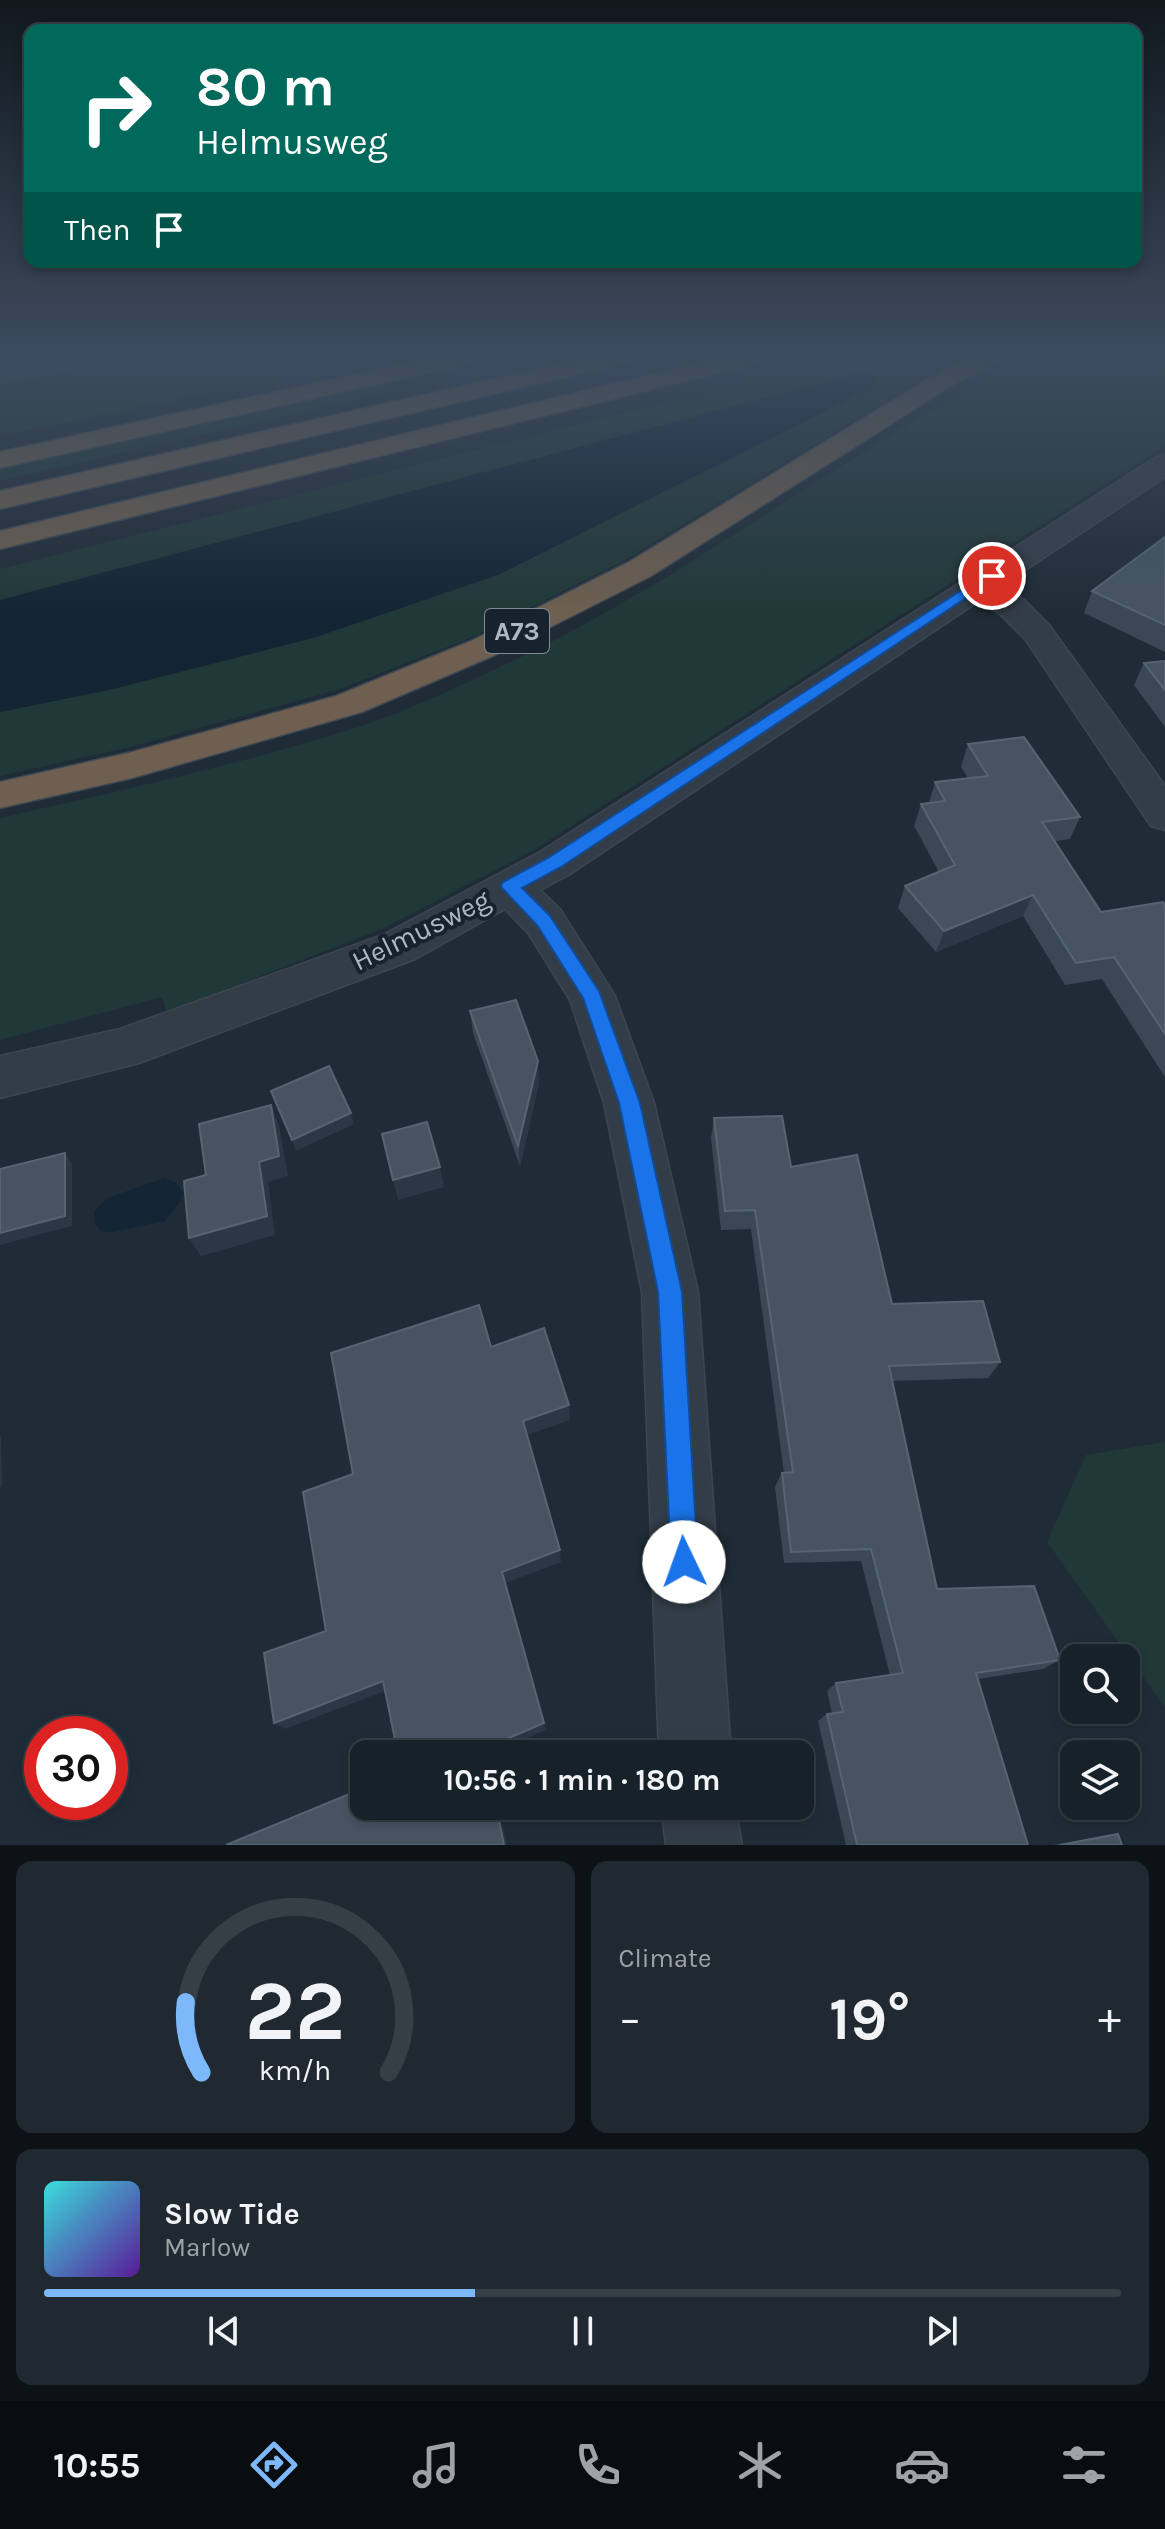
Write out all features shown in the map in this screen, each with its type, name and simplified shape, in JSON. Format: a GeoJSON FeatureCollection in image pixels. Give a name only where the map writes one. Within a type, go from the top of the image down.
{"type":"FeatureCollection","features":[{"type":"Feature","properties":{"kind":"highway"},"geometry":{"type":"LineString","coordinates":[[0,460],[72,444]]}},
{"type":"Feature","properties":{"kind":"highway"},"geometry":{"type":"LineString","coordinates":[[0,500],[243,444]]}},
{"type":"Feature","properties":{"kind":"highway"},"geometry":{"type":"LineString","coordinates":[[0,540],[396,444]]}},
{"type":"Feature","properties":{"kind":"highway","name":"A73"},"geometry":{"type":"LineString","coordinates":[[0,795],[132,765],[349,704],[483,648],[640,569],[840,444]]}},
{"type":"Feature","properties":{"kind":"street","name":"Helmusweg"},"geometry":{"type":"LineString","coordinates":[[0,1077],[122,1049],[399,947],[555,863],[1165,464]]}},
{"type":"Feature","properties":{"kind":"street"},"geometry":{"type":"LineString","coordinates":[[977,586],[1012,607],[1037,632],[1165,816]]}},
{"type":"Feature","properties":{"kind":"street"},"geometry":{"type":"LineString","coordinates":[[509,887],[544,921],[592,996],[629,1103],[667,1278],[694,1740]]}},
{"type":"Feature","properties":{"kind":"green space"},"geometry":{"type":"Polygon","coordinates":[[[113,444],[162,444],[0,481],[0,469],[113,444]]]}},
{"type":"Feature","properties":{"kind":"green space"},"geometry":{"type":"Polygon","coordinates":[[[500,444],[590,444],[0,600],[0,569],[500,444]]]}},
{"type":"Feature","properties":{"kind":"green space"},"geometry":{"type":"Polygon","coordinates":[[[758,444],[815,444],[623,561],[473,637],[337,690],[130,747],[0,776],[0,712],[113,689],[313,638],[500,574],[758,444]]]}},
{"type":"Feature","properties":{"kind":"green space"},"geometry":{"type":"Polygon","coordinates":[[[877,444],[1165,444],[532,851],[382,929],[167,1012],[162,997],[0,1040],[0,818],[270,753],[376,721],[446,692],[567,634],[699,557],[877,444]]]}},
{"type":"Feature","properties":{"kind":"green space"},"geometry":{"type":"Polygon","coordinates":[[[1165,1442],[1165,1707],[1140,1672],[1140,1644],[1120,1644],[1047,1542],[1086,1455],[1165,1442]]]}},
{"type":"Feature","properties":{"kind":"water"},"geometry":{"type":"Polygon","coordinates":[[[590,444],[759,444],[500,574],[313,638],[113,689],[0,712],[0,600],[590,444]]]}},
{"type":"Feature","properties":{"kind":"water"},"geometry":{"type":"Polygon","coordinates":[[[164,1178],[175,1182],[183,1192],[180,1202],[165,1221],[113,1232],[101,1231],[94,1223],[94,1211],[108,1198],[164,1178]]]}},
{"type":"Feature","properties":{"kind":"building"},"geometry":{"type":"Polygon","coordinates":[[[1165,537],[1165,625],[1092,591],[1165,537]]]}},
{"type":"Feature","properties":{"kind":"building"},"geometry":{"type":"Polygon","coordinates":[[[1165,661],[1165,690],[1144,663],[1165,661]]]}},
{"type":"Feature","properties":{"kind":"building"},"geometry":{"type":"Polygon","coordinates":[[[1024,737],[1080,817],[1042,822],[1101,912],[1163,902],[1165,906],[1165,1034],[1114,957],[1076,963],[1033,895],[944,931],[905,886],[955,865],[921,804],[945,801],[935,782],[988,776],[968,744],[1024,737]]]}},
{"type":"Feature","properties":{"kind":"building"},"geometry":{"type":"Polygon","coordinates":[[[516,1000],[538,1061],[518,1146],[470,1011],[516,1000]]]}},
{"type":"Feature","properties":{"kind":"building"},"geometry":{"type":"Polygon","coordinates":[[[329,1066],[351,1113],[292,1140],[271,1091],[329,1066]]]}},
{"type":"Feature","properties":{"kind":"building"},"geometry":{"type":"Polygon","coordinates":[[[271,1105],[279,1156],[259,1162],[267,1216],[189,1238],[184,1181],[206,1175],[199,1124],[271,1105]]]}},
{"type":"Feature","properties":{"kind":"building"},"geometry":{"type":"Polygon","coordinates":[[[782,1116],[791,1167],[857,1155],[892,1304],[983,1301],[1000,1362],[889,1366],[937,1589],[1034,1586],[1060,1660],[976,1673],[1028,1845],[857,1845],[827,1714],[843,1712],[836,1683],[903,1673],[871,1549],[791,1552],[782,1473],[793,1472],[755,1210],[725,1211],[714,1118],[782,1116]]]}},
{"type":"Feature","properties":{"kind":"building"},"geometry":{"type":"Polygon","coordinates":[[[427,1122],[440,1167],[393,1180],[382,1134],[427,1122]]]}},
{"type":"Feature","properties":{"kind":"building"},"geometry":{"type":"Polygon","coordinates":[[[65,1153],[65,1216],[0,1233],[0,1169],[65,1153]]]}},
{"type":"Feature","properties":{"kind":"building"},"geometry":{"type":"Polygon","coordinates":[[[479,1305],[491,1347],[544,1328],[569,1405],[523,1421],[560,1550],[502,1572],[544,1723],[504,1740],[395,1740],[383,1681],[274,1723],[264,1653],[326,1631],[303,1492],[353,1474],[331,1353],[479,1305]]]}},
{"type":"Feature","properties":{"kind":"building"},"geometry":{"type":"Polygon","coordinates":[[[350,1794],[350,1820],[499,1820],[504,1845],[226,1845],[350,1794]]]}},
{"type":"Feature","properties":{"kind":"building"},"geometry":{"type":"Polygon","coordinates":[[[1118,1834],[1122,1845],[1060,1845],[1118,1834]]]}},
{"type":"Feature","properties":{"kind":"route"},"geometry":{"type":"LineString","coordinates":[[684,1562],[670,1292],[629,1103],[592,996],[544,921],[509,887],[555,863],[992,576]]}}]}
